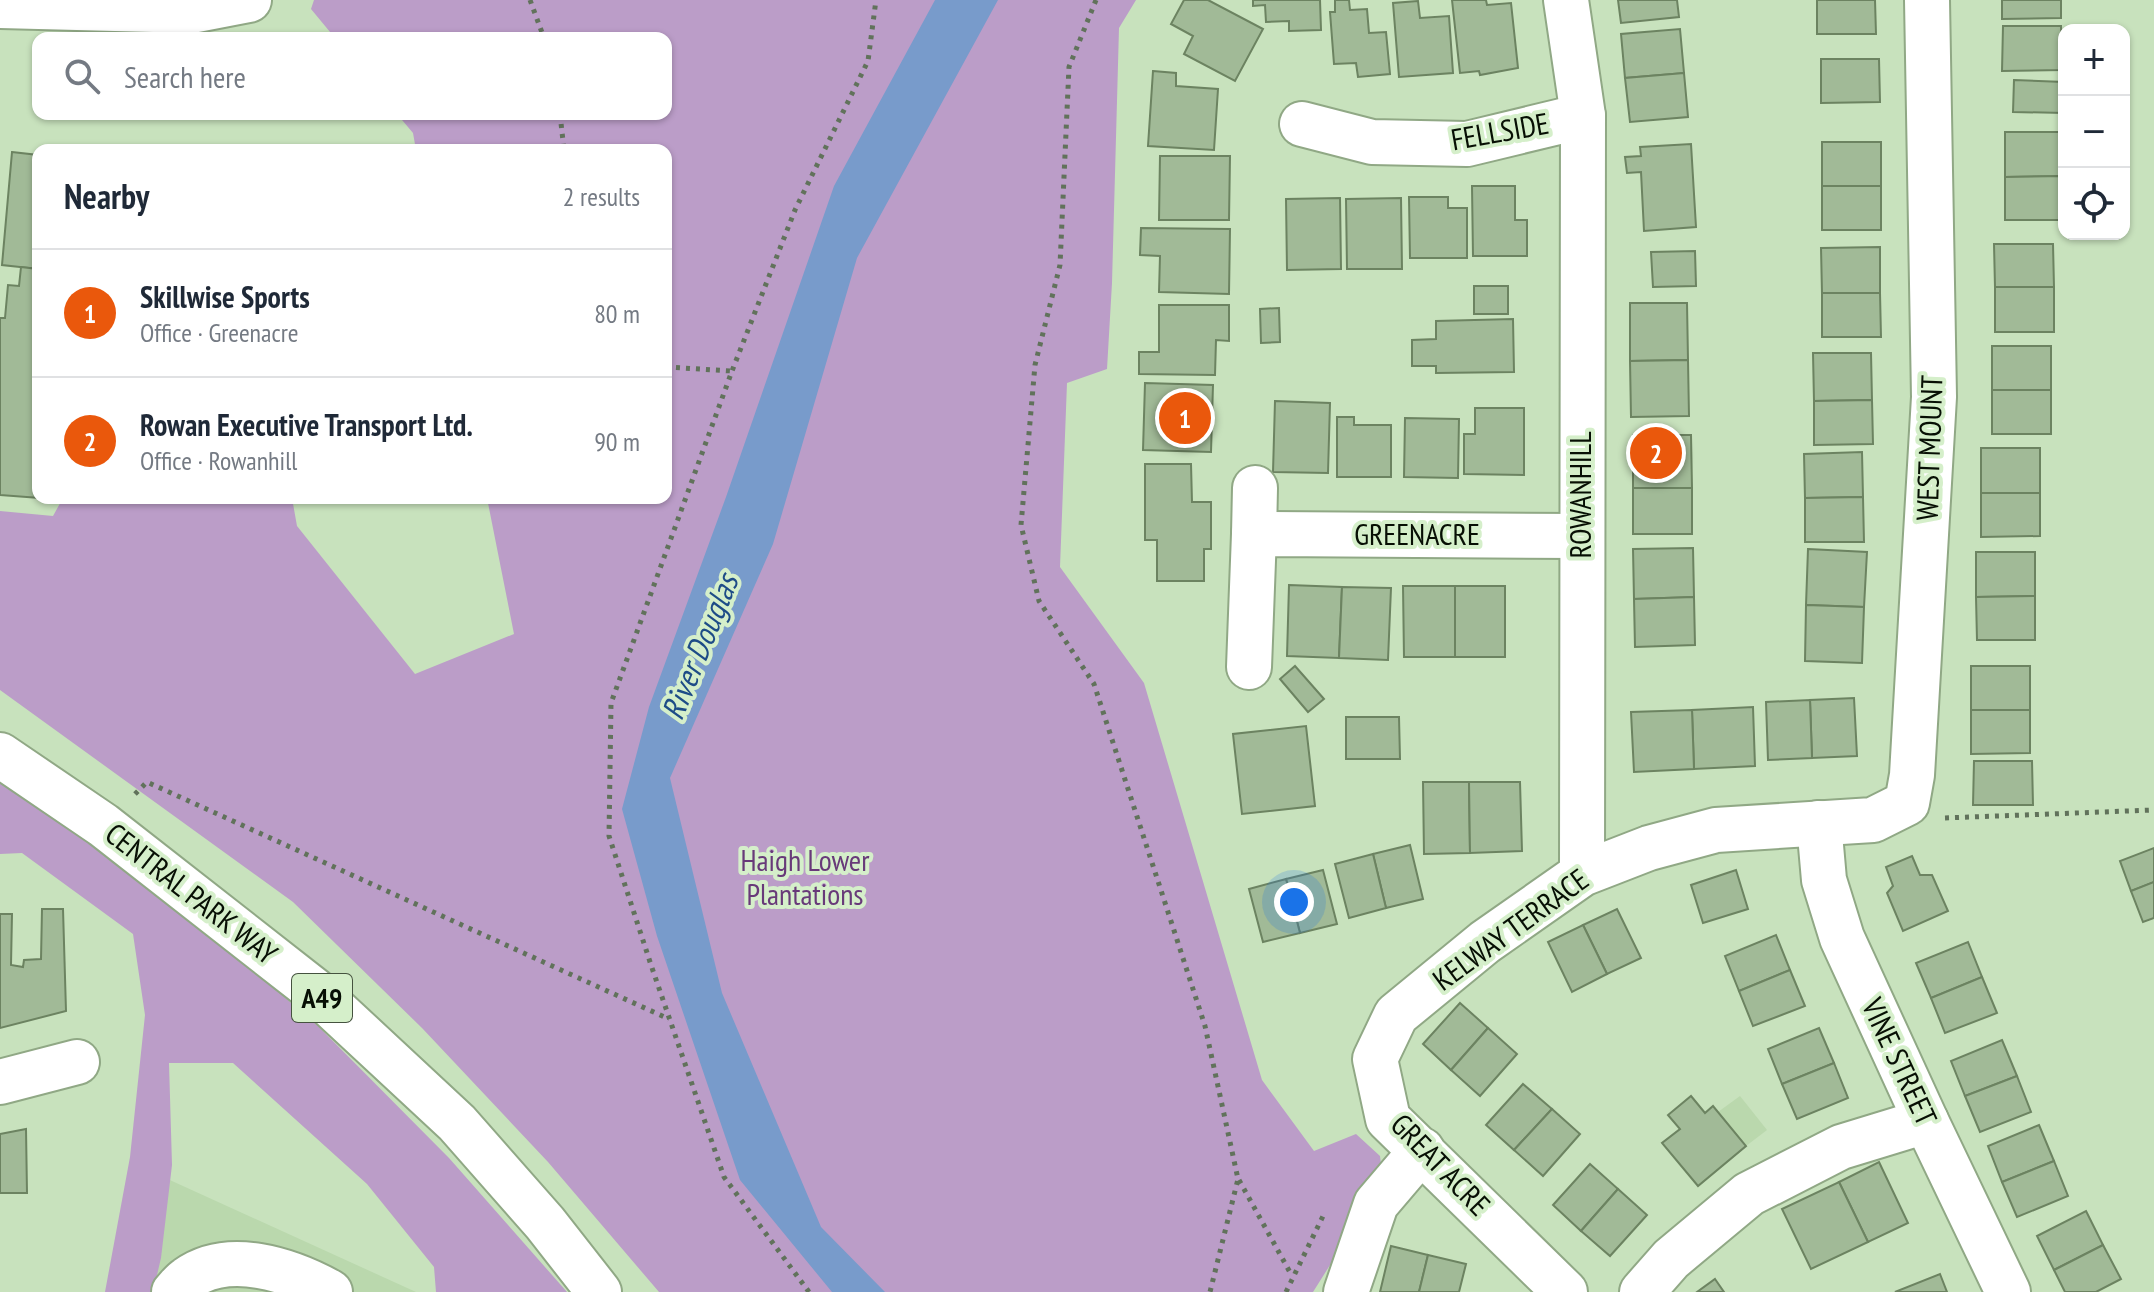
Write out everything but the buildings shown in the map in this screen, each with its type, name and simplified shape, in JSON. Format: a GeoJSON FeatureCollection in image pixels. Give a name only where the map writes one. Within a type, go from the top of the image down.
{"type":"FeatureCollection","features":[{"type":"Feature","properties":{"kind":"main road"},"geometry":{"type":"LineString","coordinates":[[0,6],[192,11],[249,0]]}},
{"type":"Feature","properties":{"kind":"main road","name":"FELLSIDE"},"geometry":{"type":"LineString","coordinates":[[1302,124],[1372,142],[1467,144],[1583,116],[1566,0]]}},
{"type":"Feature","properties":{"kind":"main road","name":"WEST MOUNT"},"geometry":{"type":"LineString","coordinates":[[1907,803],[1912,775],[1934,397],[1927,0]]}},
{"type":"Feature","properties":{"kind":"main road","name":"ROWANHILL"},"geometry":{"type":"LineString","coordinates":[[1582,874],[1583,116]]}},
{"type":"Feature","properties":{"kind":"main road"},"geometry":{"type":"LineString","coordinates":[[1249,667],[1255,488]]}},
{"type":"Feature","properties":{"kind":"main road","name":"GREENACRE"},"geometry":{"type":"LineString","coordinates":[[1254,534],[1581,536]]}},
{"type":"Feature","properties":{"kind":"main road","name":"CENTRAL PARK WAY"},"geometry":{"type":"LineString","coordinates":[[0,755],[103,825],[315,991],[457,1123],[545,1223],[599,1292]]}},
{"type":"Feature","properties":{"kind":"main road"},"geometry":{"type":"LineString","coordinates":[[1819,823],[1873,820],[1907,803]]}},
{"type":"Feature","properties":{"kind":"main road","name":"KELWAY TERRACE"},"geometry":{"type":"LineString","coordinates":[[1396,1015],[1485,942],[1582,874],[1649,848],[1716,830],[1819,823]]}},
{"type":"Feature","properties":{"kind":"main road","name":"VINE STREET"},"geometry":{"type":"LineString","coordinates":[[1819,823],[1824,880],[1842,938],[2008,1292]]}},
{"type":"Feature","properties":{"kind":"main road","name":"GREAT ACRE"},"geometry":{"type":"LineString","coordinates":[[1396,1015],[1375,1059],[1388,1119],[1565,1292]]}},
{"type":"Feature","properties":{"kind":"main road"},"geometry":{"type":"LineString","coordinates":[[0,1082],[77,1062]]}},
{"type":"Feature","properties":{"kind":"main road"},"geometry":{"type":"LineString","coordinates":[[1642,1292],[1671,1259],[1749,1194],[1841,1147],[1926,1121]]}},
{"type":"Feature","properties":{"kind":"main road"},"geometry":{"type":"LineString","coordinates":[[1346,1292],[1376,1204],[1422,1150]]}},
{"type":"Feature","properties":{"kind":"main road"},"geometry":{"type":"LineString","coordinates":[[174,1292],[188,1278],[215,1267],[239,1263],[280,1270],[330,1292]]}},
{"type":"Feature","properties":{"kind":"path"},"geometry":{"type":"LineString","coordinates":[[530,0],[542,32]]}},
{"type":"Feature","properties":{"kind":"path"},"geometry":{"type":"LineString","coordinates":[[809,1292],[724,1177],[670,1019],[609,836],[611,703],[732,371],[795,210],[868,61],[876,0]]}},
{"type":"Feature","properties":{"kind":"path"},"geometry":{"type":"LineString","coordinates":[[1096,0],[1069,67],[1060,265],[1035,365],[1021,525],[1039,601],[1094,684],[1205,1026],[1238,1179],[1292,1277]]}},
{"type":"Feature","properties":{"kind":"path"},"geometry":{"type":"LineString","coordinates":[[561,120],[563,144]]}},
{"type":"Feature","properties":{"kind":"path"},"geometry":{"type":"LineString","coordinates":[[672,367],[732,371]]}},
{"type":"Feature","properties":{"kind":"path"},"geometry":{"type":"LineString","coordinates":[[103,825],[147,782],[670,1019]]}},
{"type":"Feature","properties":{"kind":"path"},"geometry":{"type":"LineString","coordinates":[[1907,803],[1941,818],[2154,810]]}},
{"type":"Feature","properties":{"kind":"path"},"geometry":{"type":"LineString","coordinates":[[1210,1292],[1238,1179]]}},
{"type":"Feature","properties":{"kind":"shaded area"},"geometry":{"type":"Polygon","coordinates":[[[1740,1096],[1767,1130],[1746,1146],[1718,1112],[1740,1096]]]}},
{"type":"Feature","properties":{"kind":"shaded area"},"geometry":{"type":"Polygon","coordinates":[[[161,1176],[416,1292],[134,1292],[161,1176]]]}},
{"type":"Feature","properties":{"kind":"green space","name":"Haigh Lower Plantations"},"geometry":{"type":"Polygon","coordinates":[[[314,0],[1136,0],[1119,28],[1107,369],[1067,383],[1060,567],[1144,683],[1262,1080],[1314,1151],[1356,1134],[1380,1156],[1383,1181],[1313,1292],[659,1292],[548,1162],[422,1028],[293,902],[0,690],[0,511],[53,516],[60,504],[293,504],[297,526],[415,674],[514,634],[488,504],[672,504],[672,144],[415,144],[413,133],[402,120],[672,120],[672,32],[330,32],[311,9],[314,0]]]}},
{"type":"Feature","properties":{"kind":"green space"},"geometry":{"type":"Polygon","coordinates":[[[0,779],[185,911],[319,1027],[449,1158],[567,1292],[436,1292],[434,1267],[367,1184],[233,1063],[169,1063],[172,1165],[161,1258],[153,1292],[105,1292],[130,1157],[145,1015],[133,934],[22,853],[0,854],[0,779]]]}},
{"type":"Feature","properties":{"kind":"water","name":"River Douglas"},"geometry":{"type":"Polygon","coordinates":[[[935,0],[998,0],[857,258],[773,544],[670,778],[722,993],[821,1227],[885,1292],[832,1292],[740,1180],[657,936],[622,809],[649,707],[834,186],[935,0]]]}},
{"type":"Feature","properties":{"kind":"place","name":"Skillwise Sports"},"geometry":{"type":"Point","coordinates":[1185,418]}},
{"type":"Feature","properties":{"kind":"place","name":"Rowan Executive Transport Ltd."},"geometry":{"type":"Point","coordinates":[1656,453]}}]}
